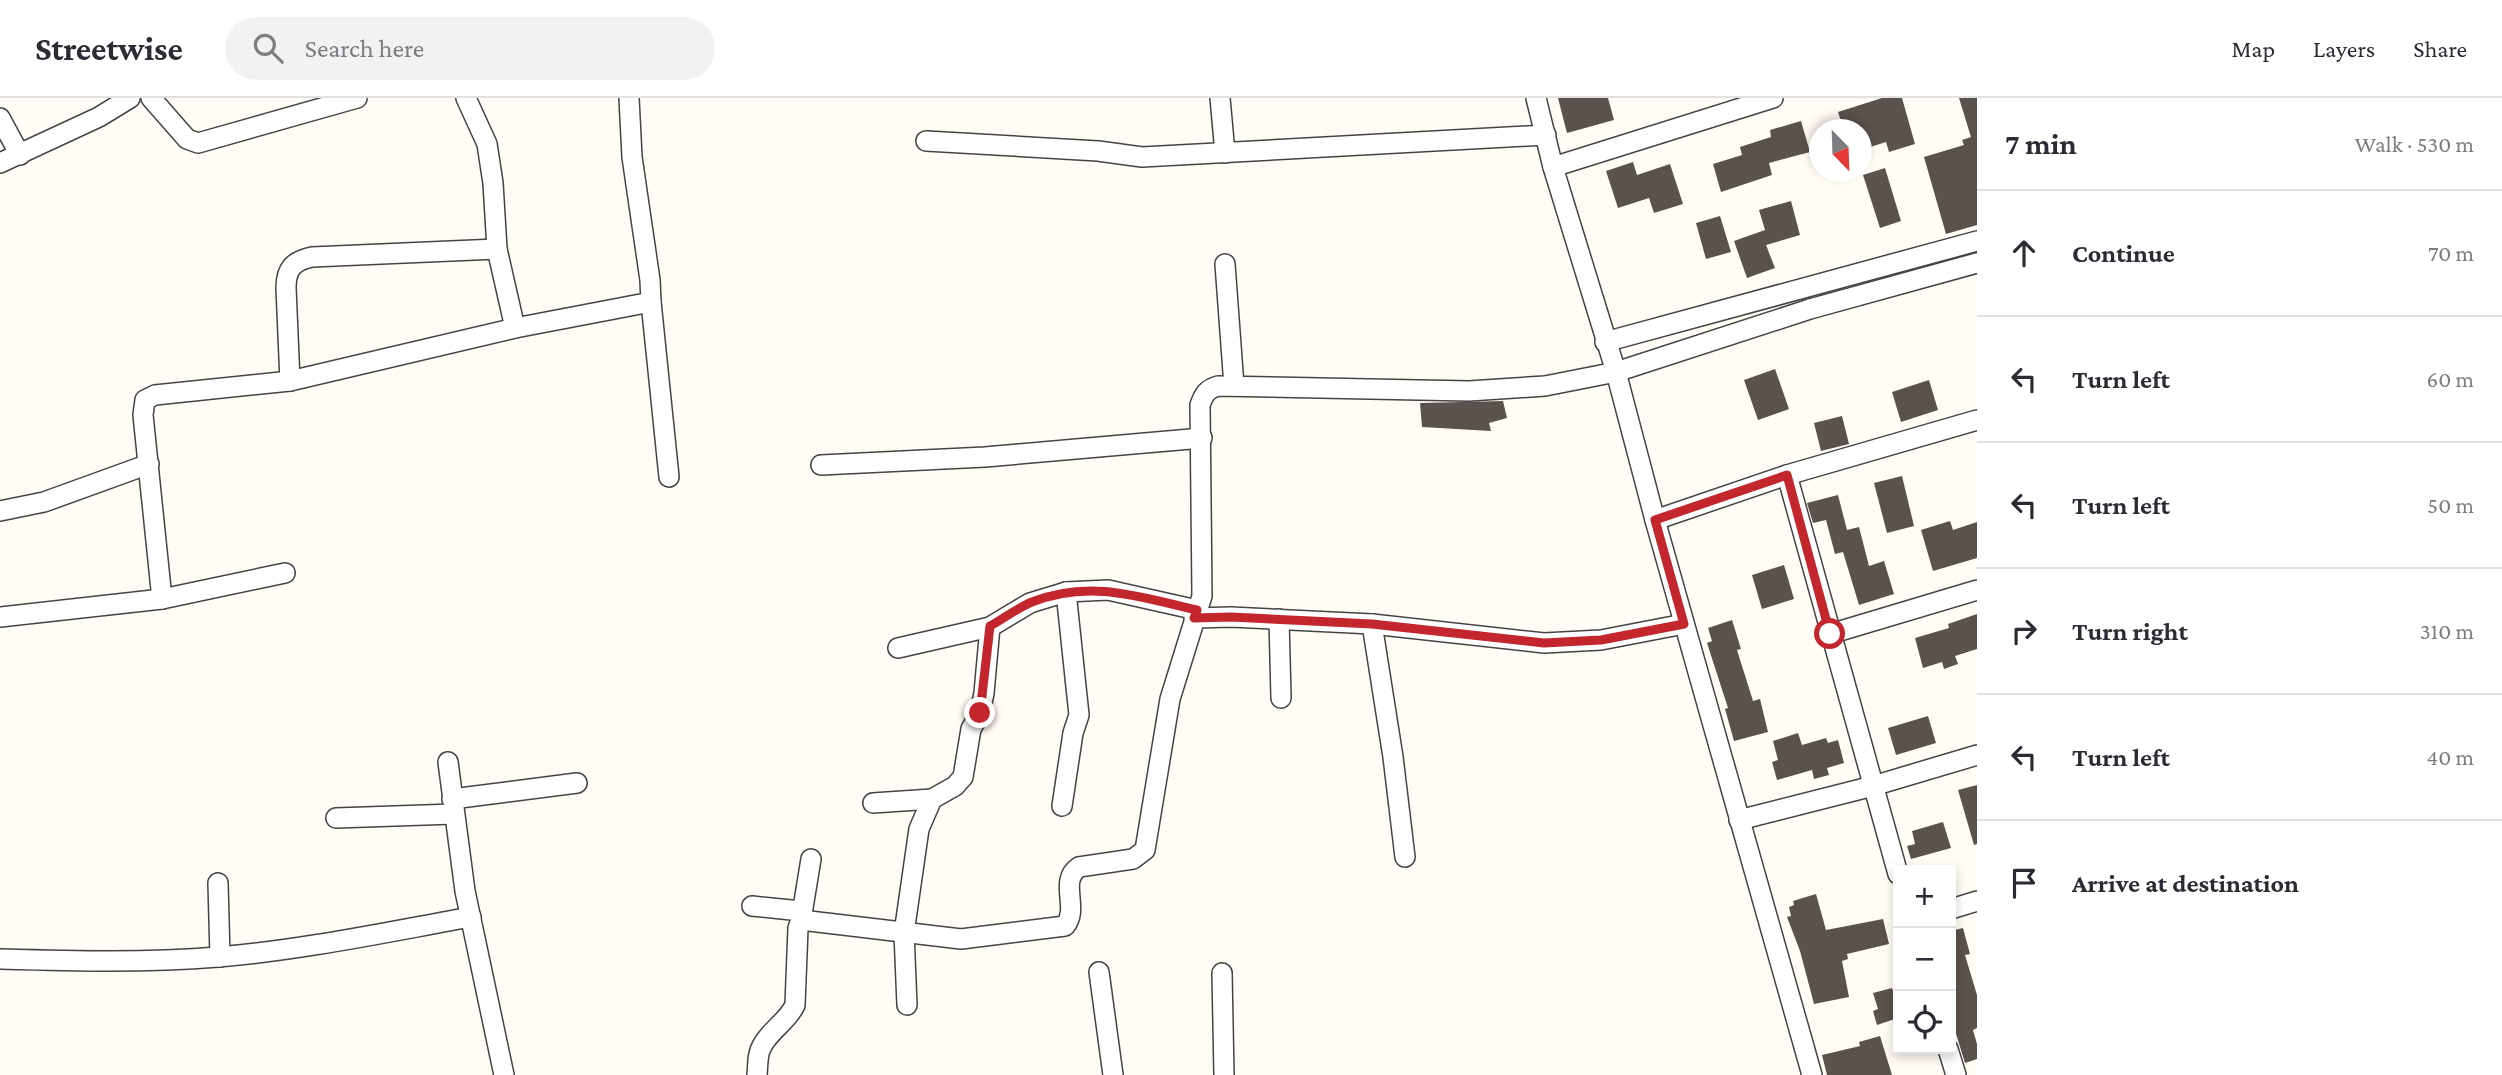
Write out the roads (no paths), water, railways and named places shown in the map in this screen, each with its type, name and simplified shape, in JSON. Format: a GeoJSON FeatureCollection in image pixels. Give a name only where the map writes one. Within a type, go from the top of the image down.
{"type":"FeatureCollection","features":[{"type":"Feature","properties":{"kind":"street"},"geometry":{"type":"LineString","coordinates":[[0,163],[99,117],[130,98]]}},
{"type":"Feature","properties":{"kind":"street"},"geometry":{"type":"LineString","coordinates":[[151,98],[187,139],[198,143],[357,98]]}},
{"type":"Feature","properties":{"kind":"street"},"geometry":{"type":"LineString","coordinates":[[466,98],[487,144],[497,249],[514,328]]}},
{"type":"Feature","properties":{"kind":"street"},"geometry":{"type":"LineString","coordinates":[[629,98],[632,157],[650,281],[668,477]]}},
{"type":"Feature","properties":{"kind":"street"},"geometry":{"type":"LineString","coordinates":[[1220,98],[1225,153]]}},
{"type":"Feature","properties":{"kind":"street"},"geometry":{"type":"LineString","coordinates":[[1536,98],[1553,167],[1616,372],[1655,520],[1812,1075]]}},
{"type":"Feature","properties":{"kind":"street"},"geometry":{"type":"LineString","coordinates":[[1553,167],[1773,98]]}},
{"type":"Feature","properties":{"kind":"street"},"geometry":{"type":"LineString","coordinates":[[0,118],[20,155]]}},
{"type":"Feature","properties":{"kind":"street"},"geometry":{"type":"LineString","coordinates":[[926,141],[1098,151],[1142,157],[1546,135]]}},
{"type":"Feature","properties":{"kind":"street"},"geometry":{"type":"LineString","coordinates":[[1605,342],[1977,241]]}},
{"type":"Feature","properties":{"kind":"street"},"geometry":{"type":"LineString","coordinates":[[290,381],[286,277],[290,267],[312,257],[497,249]]}},
{"type":"Feature","properties":{"kind":"street"},"geometry":{"type":"LineString","coordinates":[[752,906],[904,933],[961,939],[1065,926],[1072,915],[1069,878],[1074,871],[1079,867],[1133,859],[1145,850],[1170,699],[1202,596],[1200,405],[1203,395],[1210,388],[1234,386],[1469,390],[1545,386],[1616,372],[1810,309],[1977,262]]}},
{"type":"Feature","properties":{"kind":"street"},"geometry":{"type":"LineString","coordinates":[[1225,264],[1234,386]]}},
{"type":"Feature","properties":{"kind":"street"},"geometry":{"type":"LineString","coordinates":[[162,599],[143,415],[145,400],[155,395],[290,381],[514,328],[651,302]]}},
{"type":"Feature","properties":{"kind":"street"},"geometry":{"type":"LineString","coordinates":[[1655,520],[1787,475],[1977,420]]}},
{"type":"Feature","properties":{"kind":"street"},"geometry":{"type":"LineString","coordinates":[[821,465],[985,457],[1202,438]]}},
{"type":"Feature","properties":{"kind":"street"},"geometry":{"type":"LineString","coordinates":[[0,511],[44,502],[149,464]]}},
{"type":"Feature","properties":{"kind":"street"},"geometry":{"type":"LineString","coordinates":[[1787,475],[1895,865]]}},
{"type":"Feature","properties":{"kind":"street"},"geometry":{"type":"LineString","coordinates":[[0,617],[162,599],[285,573]]}},
{"type":"Feature","properties":{"kind":"street"},"geometry":{"type":"LineString","coordinates":[[898,648],[990,626],[1030,603],[1066,592],[1108,590],[1196,614],[1372,624],[1544,643],[1601,640],[1684,624]]}},
{"type":"Feature","properties":{"kind":"street"},"geometry":{"type":"LineString","coordinates":[[1830,634],[1977,590]]}},
{"type":"Feature","properties":{"kind":"street"},"geometry":{"type":"LineString","coordinates":[[1062,806],[1073,733],[1079,715],[1066,592]]}},
{"type":"Feature","properties":{"kind":"street"},"geometry":{"type":"LineString","coordinates":[[1279,619],[1281,698]]}},
{"type":"Feature","properties":{"kind":"street"},"geometry":{"type":"LineString","coordinates":[[1372,624],[1393,757],[1405,857]]}},
{"type":"Feature","properties":{"kind":"street"},"geometry":{"type":"LineString","coordinates":[[873,803],[932,799],[955,786],[963,777],[971,729],[980,713],[984,693],[990,626]]}},
{"type":"Feature","properties":{"kind":"street"},"geometry":{"type":"LineString","coordinates":[[1739,820],[1873,786],[1977,755]]}},
{"type":"Feature","properties":{"kind":"street"},"geometry":{"type":"LineString","coordinates":[[448,762],[471,917],[504,1075]]}},
{"type":"Feature","properties":{"kind":"street"},"geometry":{"type":"LineString","coordinates":[[336,818],[453,806],[577,783]]}},
{"type":"Feature","properties":{"kind":"street"},"geometry":{"type":"LineString","coordinates":[[907,1005],[904,933],[919,829],[932,799]]}},
{"type":"Feature","properties":{"kind":"street"},"geometry":{"type":"LineString","coordinates":[[757,1075],[760,1048],[791,1014],[795,1005],[798,928],[811,859]]}},
{"type":"Feature","properties":{"kind":"street"},"geometry":{"type":"LineString","coordinates":[[218,883],[220,957]]}},
{"type":"Feature","properties":{"kind":"street"},"geometry":{"type":"LineString","coordinates":[[1956,907],[1977,901]]}},
{"type":"Feature","properties":{"kind":"street"},"geometry":{"type":"LineString","coordinates":[[0,959],[143,961],[220,957],[349,939],[471,917]]}},
{"type":"Feature","properties":{"kind":"street"},"geometry":{"type":"LineString","coordinates":[[1099,972],[1113,1075]]}},
{"type":"Feature","properties":{"kind":"street"},"geometry":{"type":"LineString","coordinates":[[1222,973],[1224,1075]]}},
{"type":"Feature","properties":{"kind":"street"},"geometry":{"type":"LineString","coordinates":[[1950,1054],[1956,1075]]}}]}
